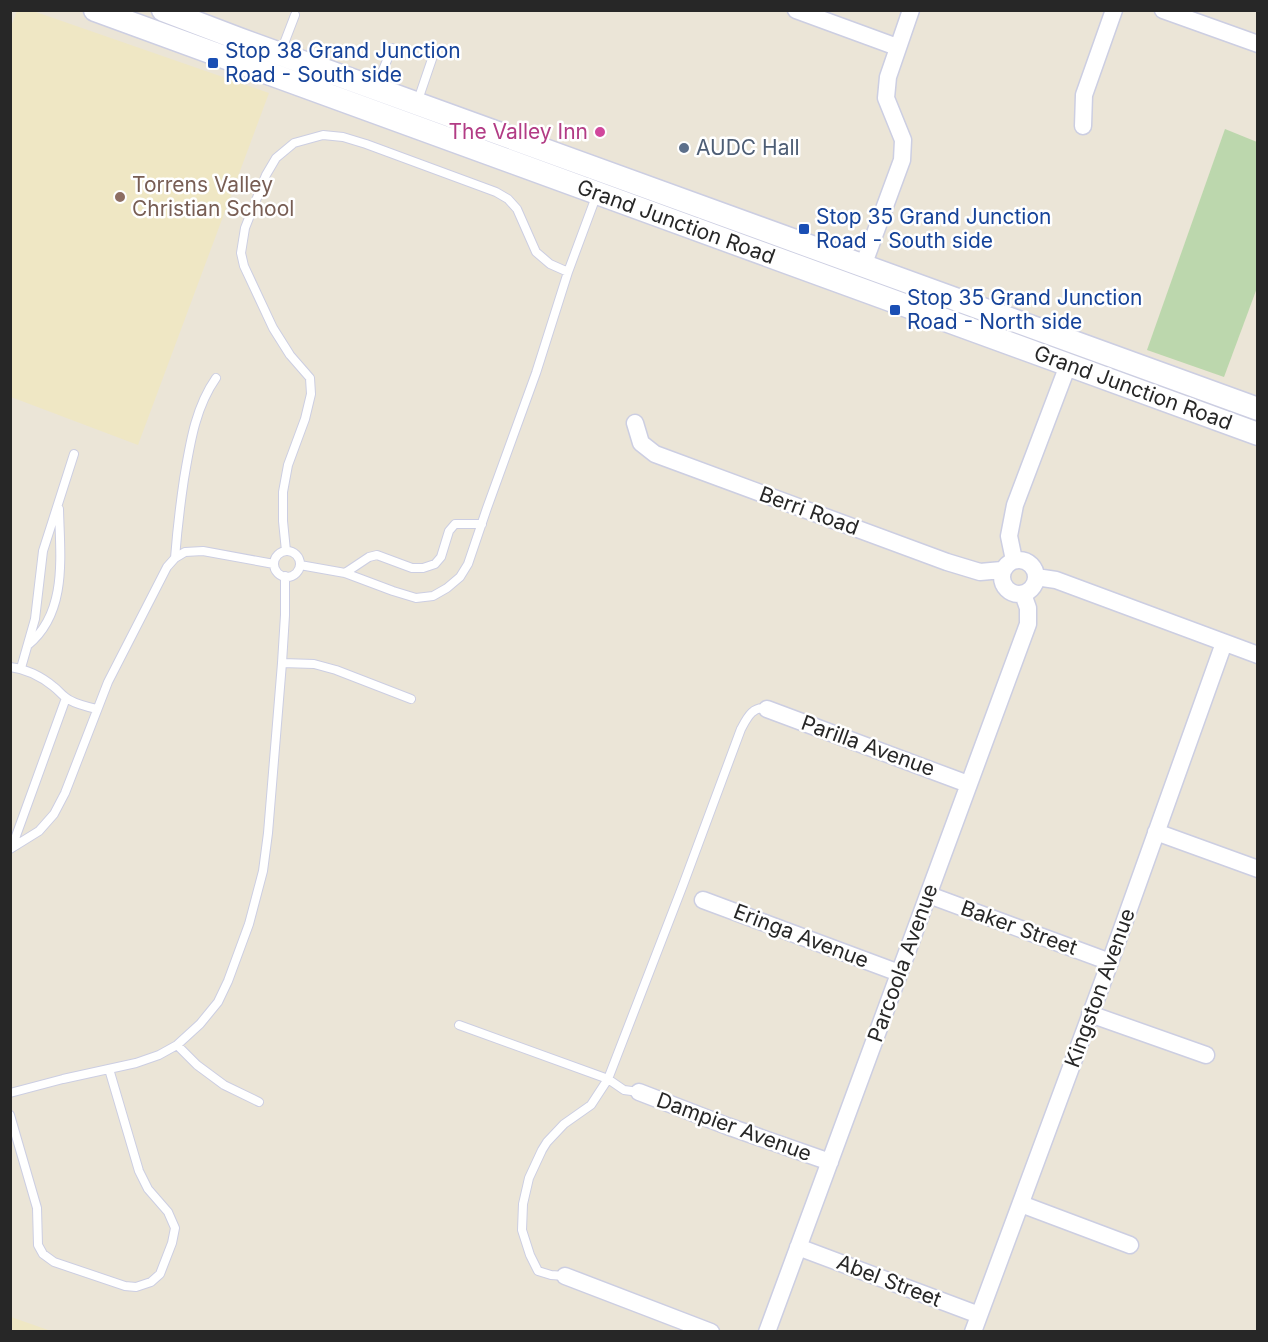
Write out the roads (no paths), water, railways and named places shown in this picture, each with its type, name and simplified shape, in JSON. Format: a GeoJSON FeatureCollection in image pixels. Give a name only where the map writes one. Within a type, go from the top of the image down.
{"type":"FeatureCollection","features":[{"type":"Feature","properties":{"kind":"main road","name":"Grand Junction Road"},"geometry":{"type":"LineString","coordinates":[[95,10],[597,194],[1074,343],[1257,409]]}},
{"type":"Feature","properties":{"kind":"main road","name":"Grand Junction Road"},"geometry":{"type":"LineString","coordinates":[[163,10],[606,172],[1068,365],[1257,434]]}},
{"type":"Feature","properties":{"kind":"main road"},"geometry":{"type":"LineString","coordinates":[[239,39],[271,62],[294,72],[299,79],[297,85]]}},
{"type":"Feature","properties":{"kind":"main road"},"geometry":{"type":"LineString","coordinates":[[351,104],[375,89]]}},
{"type":"Feature","properties":{"kind":"main road"},"geometry":{"type":"LineString","coordinates":[[416,104],[442,138]]}},
{"type":"Feature","properties":{"kind":"main road"},"geometry":{"type":"LineString","coordinates":[[597,194],[606,172]]}},
{"type":"Feature","properties":{"kind":"main road"},"geometry":{"type":"LineString","coordinates":[[1068,365],[1074,343]]}},
{"type":"Feature","properties":{"kind":"street"},"geometry":{"type":"LineString","coordinates":[[796,10],[897,47]]}},
{"type":"Feature","properties":{"kind":"street"},"geometry":{"type":"LineString","coordinates":[[859,276],[902,160],[903,140],[886,98],[888,77],[911,10]]}},
{"type":"Feature","properties":{"kind":"street"},"geometry":{"type":"LineString","coordinates":[[1083,126],[1084,95],[1114,10]]}},
{"type":"Feature","properties":{"kind":"street"},"geometry":{"type":"LineString","coordinates":[[1163,10],[1257,44]]}},
{"type":"Feature","properties":{"kind":"street"},"geometry":{"type":"LineString","coordinates":[[1008,565],[1020,559],[1032,566],[1036,577],[1032,588],[1023,594],[1016,594],[1007,590],[1001,580],[1008,565],[1009,536],[1015,504],[1068,365]]}},
{"type":"Feature","properties":{"kind":"street","name":"Berri Road"},"geometry":{"type":"LineString","coordinates":[[635,423],[641,443],[655,454],[946,562],[980,572],[1008,565]]}},
{"type":"Feature","properties":{"kind":"street"},"geometry":{"type":"LineString","coordinates":[[1036,577],[1056,580],[1257,655]]}},
{"type":"Feature","properties":{"kind":"street","name":"Parcoola Avenue"},"geometry":{"type":"LineString","coordinates":[[768,1332],[1028,624],[1028,608],[1023,594]]}},
{"type":"Feature","properties":{"kind":"street","name":"Kingston Avenue"},"geometry":{"type":"LineString","coordinates":[[973,1332],[1110,962],[1224,643]]}},
{"type":"Feature","properties":{"kind":"street","name":"Parilla Avenue"},"geometry":{"type":"LineString","coordinates":[[767,709],[968,784]]}},
{"type":"Feature","properties":{"kind":"street"},"geometry":{"type":"LineString","coordinates":[[1156,832],[1257,869]]}},
{"type":"Feature","properties":{"kind":"street","name":"Baker Street"},"geometry":{"type":"LineString","coordinates":[[929,894],[1110,962]]}},
{"type":"Feature","properties":{"kind":"street","name":"Eringa Avenue"},"geometry":{"type":"LineString","coordinates":[[703,900],[899,973]]}},
{"type":"Feature","properties":{"kind":"street"},"geometry":{"type":"LineString","coordinates":[[1090,1014],[1206,1055]]}},
{"type":"Feature","properties":{"kind":"street","name":"Dampier Avenue"},"geometry":{"type":"LineString","coordinates":[[639,1092],[830,1162]]}},
{"type":"Feature","properties":{"kind":"street"},"geometry":{"type":"LineString","coordinates":[[1021,1204],[1130,1245]]}},
{"type":"Feature","properties":{"kind":"street","name":"Abel Street"},"geometry":{"type":"LineString","coordinates":[[798,1247],[979,1315]]}},
{"type":"Feature","properties":{"kind":"street"},"geometry":{"type":"LineString","coordinates":[[565,1276],[711,1332]]}},
{"type":"Feature","properties":{"kind":"lane"},"geometry":{"type":"LineString","coordinates":[[280,54],[295,15]]}},
{"type":"Feature","properties":{"kind":"lane"},"geometry":{"type":"LineString","coordinates":[[375,89],[392,48]]}},
{"type":"Feature","properties":{"kind":"lane"},"geometry":{"type":"LineString","coordinates":[[416,104],[432,59]]}},
{"type":"Feature","properties":{"kind":"lane"},"geometry":{"type":"LineString","coordinates":[[286,551],[283,492],[288,465],[305,419],[311,394],[310,378],[290,355],[273,328],[244,266],[241,253],[245,228],[266,175],[276,158],[294,144],[323,135],[343,137],[496,192],[508,199],[517,209],[536,252],[550,264],[568,273]]}},
{"type":"Feature","properties":{"kind":"lane"},"geometry":{"type":"LineString","coordinates":[[300,565],[345,573],[416,598],[433,596],[460,577],[468,564],[597,194]]}},
{"type":"Feature","properties":{"kind":"lane"},"geometry":{"type":"LineString","coordinates":[[175,558],[177,526],[191,435],[206,392],[216,378]]}},
{"type":"Feature","properties":{"kind":"lane"},"geometry":{"type":"LineString","coordinates":[[21,668],[36,610],[43,552],[74,454]]}},
{"type":"Feature","properties":{"kind":"lane"},"geometry":{"type":"LineString","coordinates":[[27,645],[38,637],[51,616],[58,591],[60,547],[58,502]]}},
{"type":"Feature","properties":{"kind":"lane"},"geometry":{"type":"LineString","coordinates":[[345,573],[369,557],[377,555],[412,568],[423,568],[435,564],[441,557],[449,531],[455,524],[482,524]]}},
{"type":"Feature","properties":{"kind":"lane"},"geometry":{"type":"LineString","coordinates":[[11,848],[39,831],[54,814],[65,793],[108,682],[167,567],[175,558],[185,552],[203,551],[274,564]]}},
{"type":"Feature","properties":{"kind":"lane"},"geometry":{"type":"LineString","coordinates":[[286,551],[294,553],[300,565],[296,573],[285,576],[277,572],[274,564],[277,555],[286,551]]}},
{"type":"Feature","properties":{"kind":"lane"},"geometry":{"type":"LineString","coordinates":[[10,1093],[151,1058],[177,1045],[200,1024],[218,1002],[250,920],[263,871],[282,663],[285,576]]}},
{"type":"Feature","properties":{"kind":"lane"},"geometry":{"type":"LineString","coordinates":[[282,663],[314,664],[336,670],[411,699]]}},
{"type":"Feature","properties":{"kind":"lane"},"geometry":{"type":"LineString","coordinates":[[10,667],[21,668],[47,682],[66,698],[96,709]]}},
{"type":"Feature","properties":{"kind":"lane"},"geometry":{"type":"LineString","coordinates":[[11,848],[66,698]]}},
{"type":"Feature","properties":{"kind":"lane"},"geometry":{"type":"LineString","coordinates":[[565,1276],[538,1271],[533,1263],[522,1230],[526,1190],[547,1142],[564,1124],[591,1105],[608,1079],[741,729],[747,717],[754,710],[762,707],[767,709]]}},
{"type":"Feature","properties":{"kind":"lane"},"geometry":{"type":"LineString","coordinates":[[459,1024],[608,1079],[624,1090],[639,1092]]}},
{"type":"Feature","properties":{"kind":"lane"},"geometry":{"type":"LineString","coordinates":[[177,1045],[197,1065],[224,1085],[259,1102]]}},
{"type":"Feature","properties":{"kind":"lane"},"geometry":{"type":"LineString","coordinates":[[10,1115],[37,1208],[38,1245],[43,1254],[54,1262],[125,1286],[136,1287],[151,1282],[160,1274],[175,1228],[168,1212],[148,1189],[139,1171],[109,1069]]}},
{"type":"Feature","properties":{"kind":"place","name":"Stop 38 Grand Junction Road - South side"},"geometry":{"type":"Point","coordinates":[213,63]}},
{"type":"Feature","properties":{"kind":"place","name":"The Valley Inn"},"geometry":{"type":"Point","coordinates":[600,132]}},
{"type":"Feature","properties":{"kind":"place","name":"AUDC Hall"},"geometry":{"type":"Point","coordinates":[684,148]}},
{"type":"Feature","properties":{"kind":"place","name":"Torrens Valley Christian School"},"geometry":{"type":"Point","coordinates":[120,197]}},
{"type":"Feature","properties":{"kind":"place","name":"Stop 35 Grand Junction Road - South side"},"geometry":{"type":"Point","coordinates":[804,229]}},
{"type":"Feature","properties":{"kind":"place","name":"Stop 35 Grand Junction Road - North side"},"geometry":{"type":"Point","coordinates":[895,310]}}]}
